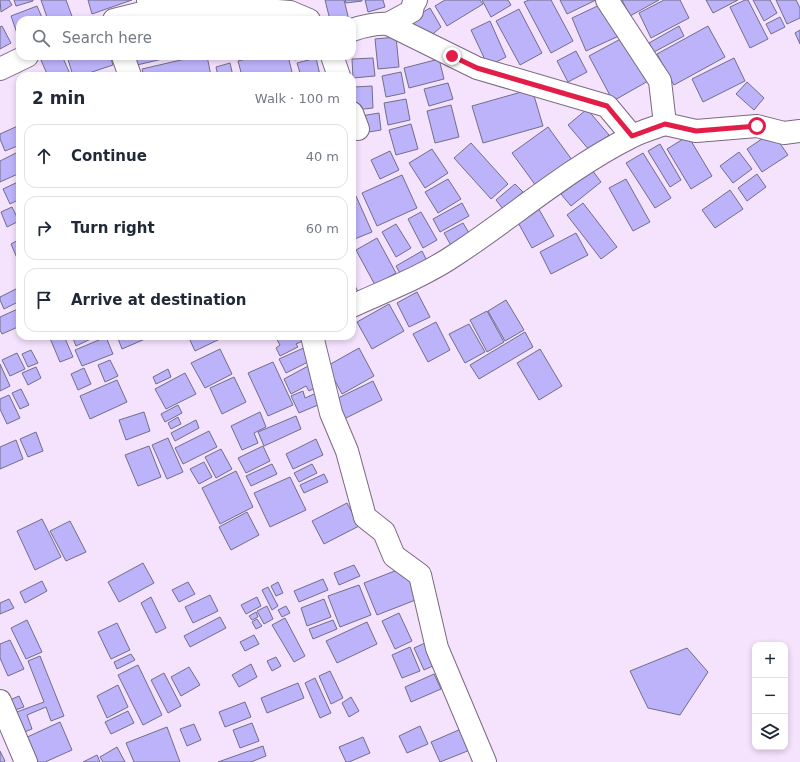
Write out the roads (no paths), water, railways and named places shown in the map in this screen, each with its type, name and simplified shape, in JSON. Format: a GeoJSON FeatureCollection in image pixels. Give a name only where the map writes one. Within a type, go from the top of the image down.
{"type":"FeatureCollection","features":[{"type":"Feature","properties":{"kind":"street"},"geometry":{"type":"LineString","coordinates":[[388,24],[412,11],[412,5],[416,0]]}},
{"type":"Feature","properties":{"kind":"street"},"geometry":{"type":"LineString","coordinates":[[607,0],[660,81],[665,124]]}},
{"type":"Feature","properties":{"kind":"street"},"geometry":{"type":"LineString","coordinates":[[123,16],[149,5],[215,6],[290,12],[300,16]]}},
{"type":"Feature","properties":{"kind":"street"},"geometry":{"type":"LineString","coordinates":[[356,29],[364,26],[388,24],[477,68],[607,106],[632,136]]}},
{"type":"Feature","properties":{"kind":"street"},"geometry":{"type":"LineString","coordinates":[[0,69],[19,60]]}},
{"type":"Feature","properties":{"kind":"street"},"geometry":{"type":"LineString","coordinates":[[124,60],[129,72]]}},
{"type":"Feature","properties":{"kind":"street"},"geometry":{"type":"LineString","coordinates":[[333,60],[338,72]]}},
{"type":"Feature","properties":{"kind":"street"},"geometry":{"type":"LineString","coordinates":[[356,304],[427,272],[455,255],[507,217],[589,161],[632,136],[665,124],[696,131],[757,126],[784,133],[800,131]]}},
{"type":"Feature","properties":{"kind":"street"},"geometry":{"type":"LineString","coordinates":[[313,340],[331,413],[346,451],[365,517],[384,532],[394,556],[420,575],[437,648],[485,762]]}},
{"type":"Feature","properties":{"kind":"street"},"geometry":{"type":"LineString","coordinates":[[0,701],[26,762]]}}]}
